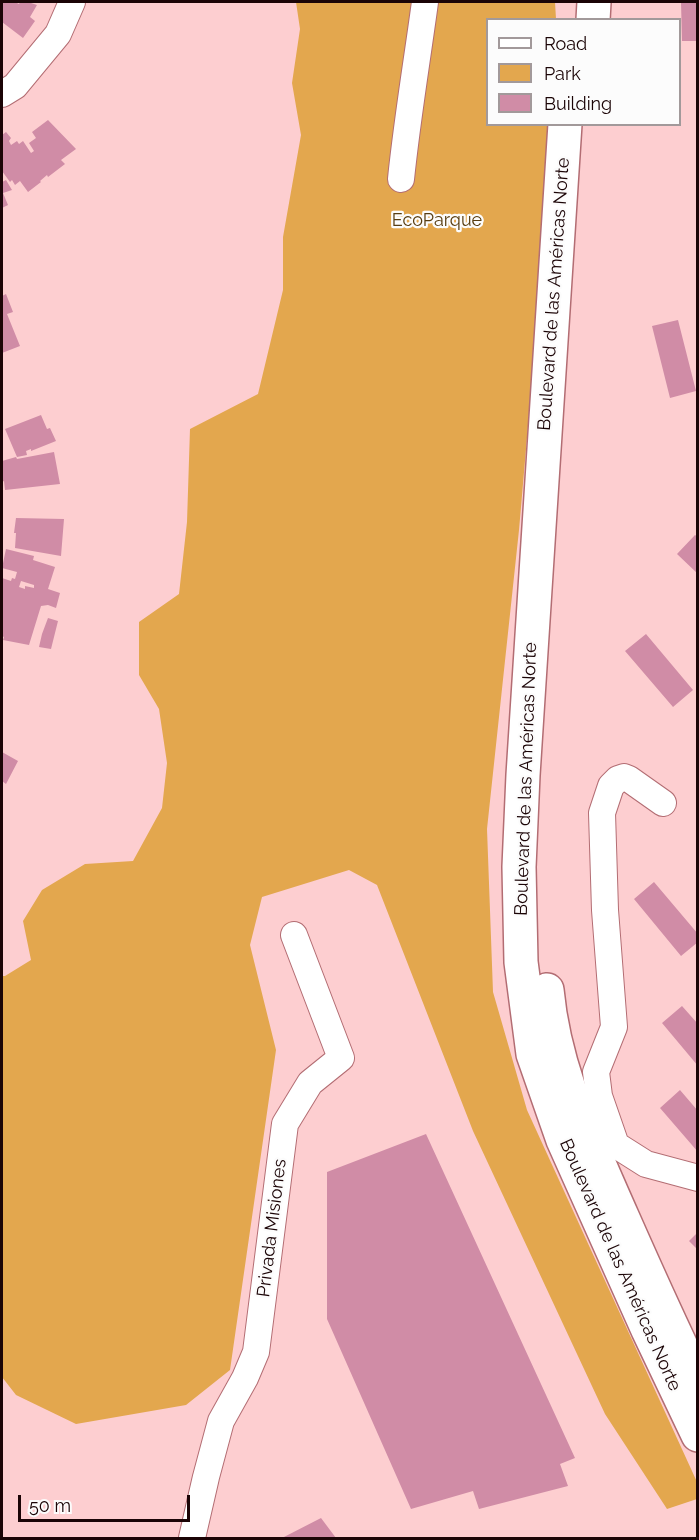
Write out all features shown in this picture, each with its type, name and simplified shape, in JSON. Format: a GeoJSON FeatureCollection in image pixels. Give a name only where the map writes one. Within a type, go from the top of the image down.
{"type":"FeatureCollection","features":[{"type":"Feature","properties":{"kind":"main road"},"geometry":{"type":"LineString","coordinates":[[571,18],[572,2]]}},
{"type":"Feature","properties":{"kind":"main road"},"geometry":{"type":"LineString","coordinates":[[593,18],[594,2]]}},
{"type":"Feature","properties":{"kind":"main road","name":"Boulevard de las Américas Norte"},"geometry":{"type":"LineString","coordinates":[[565,126],[522,798],[519,867],[521,962],[533,1054],[563,1140],[698,1435]]}},
{"type":"Feature","properties":{"kind":"main road","name":"Boulevard de las Américas Norte"},"geometry":{"type":"LineString","coordinates":[[586,126],[538,901],[549,1009],[560,1062],[576,1112],[698,1381]]}},
{"type":"Feature","properties":{"kind":"street"},"geometry":{"type":"LineString","coordinates":[[2,94],[15,86],[58,34],[72,2]]}},
{"type":"Feature","properties":{"kind":"street"},"geometry":{"type":"LineString","coordinates":[[401,179],[425,2]]}},
{"type":"Feature","properties":{"kind":"street"},"geometry":{"type":"LineString","coordinates":[[663,803],[629,778],[624,777],[611,786],[602,813],[605,910],[614,1027],[596,1072],[599,1096],[616,1145],[646,1164],[698,1178]]}},
{"type":"Feature","properties":{"kind":"street","name":"Privada Misiones"},"geometry":{"type":"LineString","coordinates":[[192,1539],[221,1421],[256,1353],[285,1124],[310,1083],[341,1058],[294,935]]}},
{"type":"Feature","properties":{"kind":"green space","name":"EcoParque"},"geometry":{"type":"Polygon","coordinates":[[[296,2],[555,2],[556,18],[486,18],[486,126],[554,126],[519,530],[487,829],[493,992],[527,1110],[697,1482],[697,1499],[667,1509],[605,1414],[473,1131],[377,885],[349,870],[262,897],[250,945],[276,1050],[230,1370],[186,1405],[76,1424],[16,1395],[2,1377],[2,976],[31,960],[23,921],[42,890],[85,864],[133,861],[162,808],[167,763],[159,709],[139,675],[139,622],[179,594],[187,522],[190,429],[258,394],[283,290],[283,237],[301,135],[292,83],[300,29],[296,2]]]}},
{"type":"Feature","properties":{"kind":"building"},"geometry":{"type":"Polygon","coordinates":[[[2,2],[19,4],[28,2],[37,5],[30,17],[35,21],[23,38],[2,22],[2,2]]]}},
{"type":"Feature","properties":{"kind":"building"},"geometry":{"type":"Polygon","coordinates":[[[681,2],[698,2],[698,41],[682,41],[681,2]]]}},
{"type":"Feature","properties":{"kind":"building"},"geometry":{"type":"Polygon","coordinates":[[[48,120],[76,149],[61,160],[65,164],[48,177],[47,175],[28,192],[20,181],[15,185],[12,180],[10,182],[2,171],[2,135],[6,132],[11,138],[9,141],[11,145],[17,141],[19,144],[23,141],[31,153],[34,151],[29,143],[36,138],[32,132],[48,120]]]}},
{"type":"Feature","properties":{"kind":"building"},"geometry":{"type":"Polygon","coordinates":[[[6,180],[12,190],[3,193],[8,205],[2,208],[2,182],[6,180]]]}},
{"type":"Feature","properties":{"kind":"building"},"geometry":{"type":"Polygon","coordinates":[[[6,294],[13,312],[7,314],[20,346],[2,353],[2,296],[6,294]]]}},
{"type":"Feature","properties":{"kind":"building"},"geometry":{"type":"Polygon","coordinates":[[[678,320],[696,391],[670,398],[652,326],[678,320]]]}},
{"type":"Feature","properties":{"kind":"building"},"geometry":{"type":"Polygon","coordinates":[[[41,415],[56,441],[26,451],[27,455],[17,457],[5,429],[41,415]]]}},
{"type":"Feature","properties":{"kind":"building"},"geometry":{"type":"Polygon","coordinates":[[[54,452],[60,484],[5,490],[4,481],[2,482],[2,461],[54,452]]]}},
{"type":"Feature","properties":{"kind":"building"},"geometry":{"type":"Polygon","coordinates":[[[16,518],[64,519],[61,556],[15,548],[16,518]]]}},
{"type":"Feature","properties":{"kind":"building"},"geometry":{"type":"Polygon","coordinates":[[[695,535],[698,537],[698,574],[677,554],[695,535]]]}},
{"type":"Feature","properties":{"kind":"building"},"geometry":{"type":"Polygon","coordinates":[[[6,549],[34,556],[33,560],[55,567],[48,589],[60,593],[56,608],[48,605],[41,606],[29,645],[3,640],[2,578],[11,581],[12,578],[15,579],[17,572],[2,568],[6,549]],[[21,581],[19,587],[34,588],[34,585],[21,581]]]}},
{"type":"Feature","properties":{"kind":"building"},"geometry":{"type":"Polygon","coordinates":[[[48,618],[58,621],[51,649],[39,647],[48,618]]]}},
{"type":"Feature","properties":{"kind":"building"},"geometry":{"type":"Polygon","coordinates":[[[646,634],[693,690],[673,707],[625,651],[646,634]]]}},
{"type":"Feature","properties":{"kind":"building"},"geometry":{"type":"Polygon","coordinates":[[[2,752],[18,761],[6,784],[2,781],[2,752]]]}},
{"type":"Feature","properties":{"kind":"building"},"geometry":{"type":"Polygon","coordinates":[[[654,882],[698,934],[698,942],[681,956],[634,899],[654,882]]]}},
{"type":"Feature","properties":{"kind":"building"},"geometry":{"type":"Polygon","coordinates":[[[682,1006],[698,1024],[698,1066],[662,1023],[682,1006]]]}},
{"type":"Feature","properties":{"kind":"building"},"geometry":{"type":"Polygon","coordinates":[[[680,1090],[698,1111],[698,1152],[660,1108],[680,1090]]]}},
{"type":"Feature","properties":{"kind":"building"},"geometry":{"type":"Polygon","coordinates":[[[426,1134],[575,1458],[560,1464],[568,1486],[479,1509],[473,1491],[411,1509],[327,1319],[327,1172],[426,1134]]]}},
{"type":"Feature","properties":{"kind":"building"},"geometry":{"type":"Polygon","coordinates":[[[698,1232],[698,1250],[689,1241],[698,1232]]]}},
{"type":"Feature","properties":{"kind":"building"},"geometry":{"type":"Polygon","coordinates":[[[321,1518],[336,1538],[282,1538],[321,1518]]]}}]}
